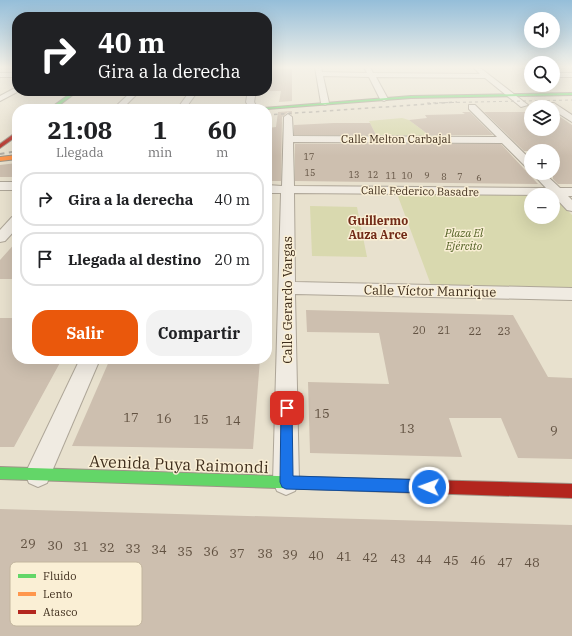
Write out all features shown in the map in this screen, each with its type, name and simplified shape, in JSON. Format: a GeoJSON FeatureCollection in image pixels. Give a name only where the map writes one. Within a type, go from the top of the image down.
{"type":"FeatureCollection","features":[{"type":"Feature","properties":{"kind":"main road"},"geometry":{"type":"LineString","coordinates":[[58,104],[68,97]]}},
{"type":"Feature","properties":{"kind":"main road"},"geometry":{"type":"LineString","coordinates":[[272,107],[384,99],[442,97]]}},
{"type":"Feature","properties":{"kind":"main road"},"geometry":{"type":"LineString","coordinates":[[509,106],[524,105]]}},
{"type":"Feature","properties":{"kind":"main road"},"geometry":{"type":"LineString","coordinates":[[560,105],[565,105]]}},
{"type":"Feature","properties":{"kind":"main road"},"geometry":{"type":"LineString","coordinates":[[461,107],[487,106]]}},
{"type":"Feature","properties":{"kind":"main road"},"geometry":{"type":"LineString","coordinates":[[0,147],[8,140]]}},
{"type":"Feature","properties":{"kind":"main road"},"geometry":{"type":"LineString","coordinates":[[0,147],[12,146]]}},
{"type":"Feature","properties":{"kind":"main road"},"geometry":{"type":"LineString","coordinates":[[0,159],[12,157]]}},
{"type":"Feature","properties":{"kind":"main road","name":"Avenida Puya Raimondi"},"geometry":{"type":"LineString","coordinates":[[0,473],[572,491]]}},
{"type":"Feature","properties":{"kind":"street"},"geometry":{"type":"LineString","coordinates":[[122,104],[130,97]]}},
{"type":"Feature","properties":{"kind":"street"},"geometry":{"type":"LineString","coordinates":[[324,97],[325,103]]}},
{"type":"Feature","properties":{"kind":"street"},"geometry":{"type":"LineString","coordinates":[[513,97],[524,105]]}},
{"type":"Feature","properties":{"kind":"street"},"geometry":{"type":"LineString","coordinates":[[472,106],[524,159]]}},
{"type":"Feature","properties":{"kind":"street"},"geometry":{"type":"LineString","coordinates":[[560,111],[572,119]]}},
{"type":"Feature","properties":{"kind":"street","name":"Calle Gerardo Vargas"},"geometry":{"type":"LineString","coordinates":[[286,482],[288,117]]}},
{"type":"Feature","properties":{"kind":"street","name":"Calle Melton Carbajal"},"geometry":{"type":"LineString","coordinates":[[288,139],[505,140]]}},
{"type":"Feature","properties":{"kind":"street"},"geometry":{"type":"LineString","coordinates":[[545,180],[553,188]]}},
{"type":"Feature","properties":{"kind":"street"},"geometry":{"type":"LineString","coordinates":[[0,186],[12,186]]}},
{"type":"Feature","properties":{"kind":"street","name":"Calle Federico Basadre"},"geometry":{"type":"LineString","coordinates":[[272,189],[524,192]]}},
{"type":"Feature","properties":{"kind":"street","name":"Calle Federico Basadre"},"geometry":{"type":"LineString","coordinates":[[560,192],[572,192]]}},
{"type":"Feature","properties":{"kind":"street"},"geometry":{"type":"LineString","coordinates":[[560,195],[572,207]]}},
{"type":"Feature","properties":{"kind":"street"},"geometry":{"type":"LineString","coordinates":[[0,238],[12,225]]}},
{"type":"Feature","properties":{"kind":"street","name":"Calle Víctor Manrique"},"geometry":{"type":"LineString","coordinates":[[287,288],[572,294]]}},
{"type":"Feature","properties":{"kind":"street"},"geometry":{"type":"LineString","coordinates":[[38,474],[88,364]]}},
{"type":"Feature","properties":{"kind":"green space"},"geometry":{"type":"Polygon","coordinates":[[[402,118],[409,120],[430,136],[376,135],[369,121],[402,118]]]}},
{"type":"Feature","properties":{"kind":"green space","name":"Plaza El Ejército"},"geometry":{"type":"Polygon","coordinates":[[[396,191],[524,193],[524,224],[560,224],[560,202],[572,215],[572,288],[431,285],[396,191]]]}},
{"type":"Feature","properties":{"kind":"green space"},"geometry":{"type":"Polygon","coordinates":[[[310,206],[357,207],[367,257],[312,256],[310,206]]]}},
{"type":"Feature","properties":{"kind":"building"},"geometry":{"type":"Polygon","coordinates":[[[280,97],[292,97],[292,101],[279,102],[280,97]]]}},
{"type":"Feature","properties":{"kind":"building"},"geometry":{"type":"Polygon","coordinates":[[[292,111],[292,115],[288,112],[282,117],[281,181],[272,181],[272,127],[276,127],[278,112],[292,111]]]}},
{"type":"Feature","properties":{"kind":"building"},"geometry":{"type":"Polygon","coordinates":[[[462,112],[470,112],[493,135],[429,135],[409,120],[427,118],[425,115],[465,114],[462,112]]]}},
{"type":"Feature","properties":{"kind":"building"},"geometry":{"type":"Polygon","coordinates":[[[484,112],[524,112],[524,136],[560,136],[560,117],[572,125],[572,184],[558,184],[554,180],[560,180],[560,144],[524,144],[524,151],[484,112]]]}},
{"type":"Feature","properties":{"kind":"building"},"geometry":{"type":"Polygon","coordinates":[[[370,123],[376,135],[294,135],[294,125],[370,123]]]}},
{"type":"Feature","properties":{"kind":"building"},"geometry":{"type":"Polygon","coordinates":[[[295,144],[501,144],[524,169],[524,180],[534,180],[538,184],[295,181],[295,144]]]}},
{"type":"Feature","properties":{"kind":"building"},"geometry":{"type":"Polygon","coordinates":[[[12,164],[12,177],[0,177],[0,165],[12,164]]]}},
{"type":"Feature","properties":{"kind":"building"},"geometry":{"type":"Polygon","coordinates":[[[12,247],[12,279],[0,279],[0,260],[12,247]]]}},
{"type":"Feature","properties":{"kind":"building"},"geometry":{"type":"Polygon","coordinates":[[[306,310],[513,315],[548,377],[572,378],[572,459],[518,458],[501,418],[449,418],[462,457],[310,453],[308,382],[389,384],[379,333],[307,332],[306,310]]]}},
{"type":"Feature","properties":{"kind":"building"},"geometry":{"type":"Polygon","coordinates":[[[0,318],[12,318],[12,364],[59,364],[14,447],[0,447],[0,318]]]}},
{"type":"Feature","properties":{"kind":"building"},"geometry":{"type":"Polygon","coordinates":[[[108,364],[260,364],[253,449],[72,446],[108,364]]]}},
{"type":"Feature","properties":{"kind":"building"},"geometry":{"type":"Polygon","coordinates":[[[0,509],[572,525],[572,636],[0,636],[0,509]]]}},
{"type":"Feature","properties":{"kind":"railway"},"geometry":{"type":"LineString","coordinates":[[449,103],[572,100]]}},
{"type":"Feature","properties":{"kind":"railway"},"geometry":{"type":"LineString","coordinates":[[449,103],[457,102]]}},
{"type":"Feature","properties":{"kind":"railway"},"geometry":{"type":"LineString","coordinates":[[427,103],[449,103]]}},
{"type":"Feature","properties":{"kind":"railway"},"geometry":{"type":"LineString","coordinates":[[272,115],[449,103]]}},
{"type":"Feature","properties":{"kind":"railway"},"geometry":{"type":"LineString","coordinates":[[0,154],[12,152]]}},
{"type":"Feature","properties":{"kind":"traffic: fast"},"geometry":{"type":"LineString","coordinates":[[58,104],[68,97]]}},
{"type":"Feature","properties":{"kind":"traffic: fast"},"geometry":{"type":"LineString","coordinates":[[272,107],[428,97]]}},
{"type":"Feature","properties":{"kind":"traffic: fast"},"geometry":{"type":"LineString","coordinates":[[0,473],[308,483]]}},
{"type":"Feature","properties":{"kind":"traffic: slow"},"geometry":{"type":"LineString","coordinates":[[0,159],[12,158]]}},
{"type":"Feature","properties":{"kind":"traffic: jam"},"geometry":{"type":"LineString","coordinates":[[0,146],[12,138]]}},
{"type":"Feature","properties":{"kind":"traffic: jam"},"geometry":{"type":"LineString","coordinates":[[308,483],[572,491]]}},
{"type":"Feature","properties":{"kind":"district","name":"Guillermo Auza Arce"},"geometry":{"type":"Point","coordinates":[378,227]}},
{"type":"Feature","properties":{"kind":"route"},"geometry":{"type":"LineString","coordinates":[[287,408],[286,482],[429,487]]}}]}
